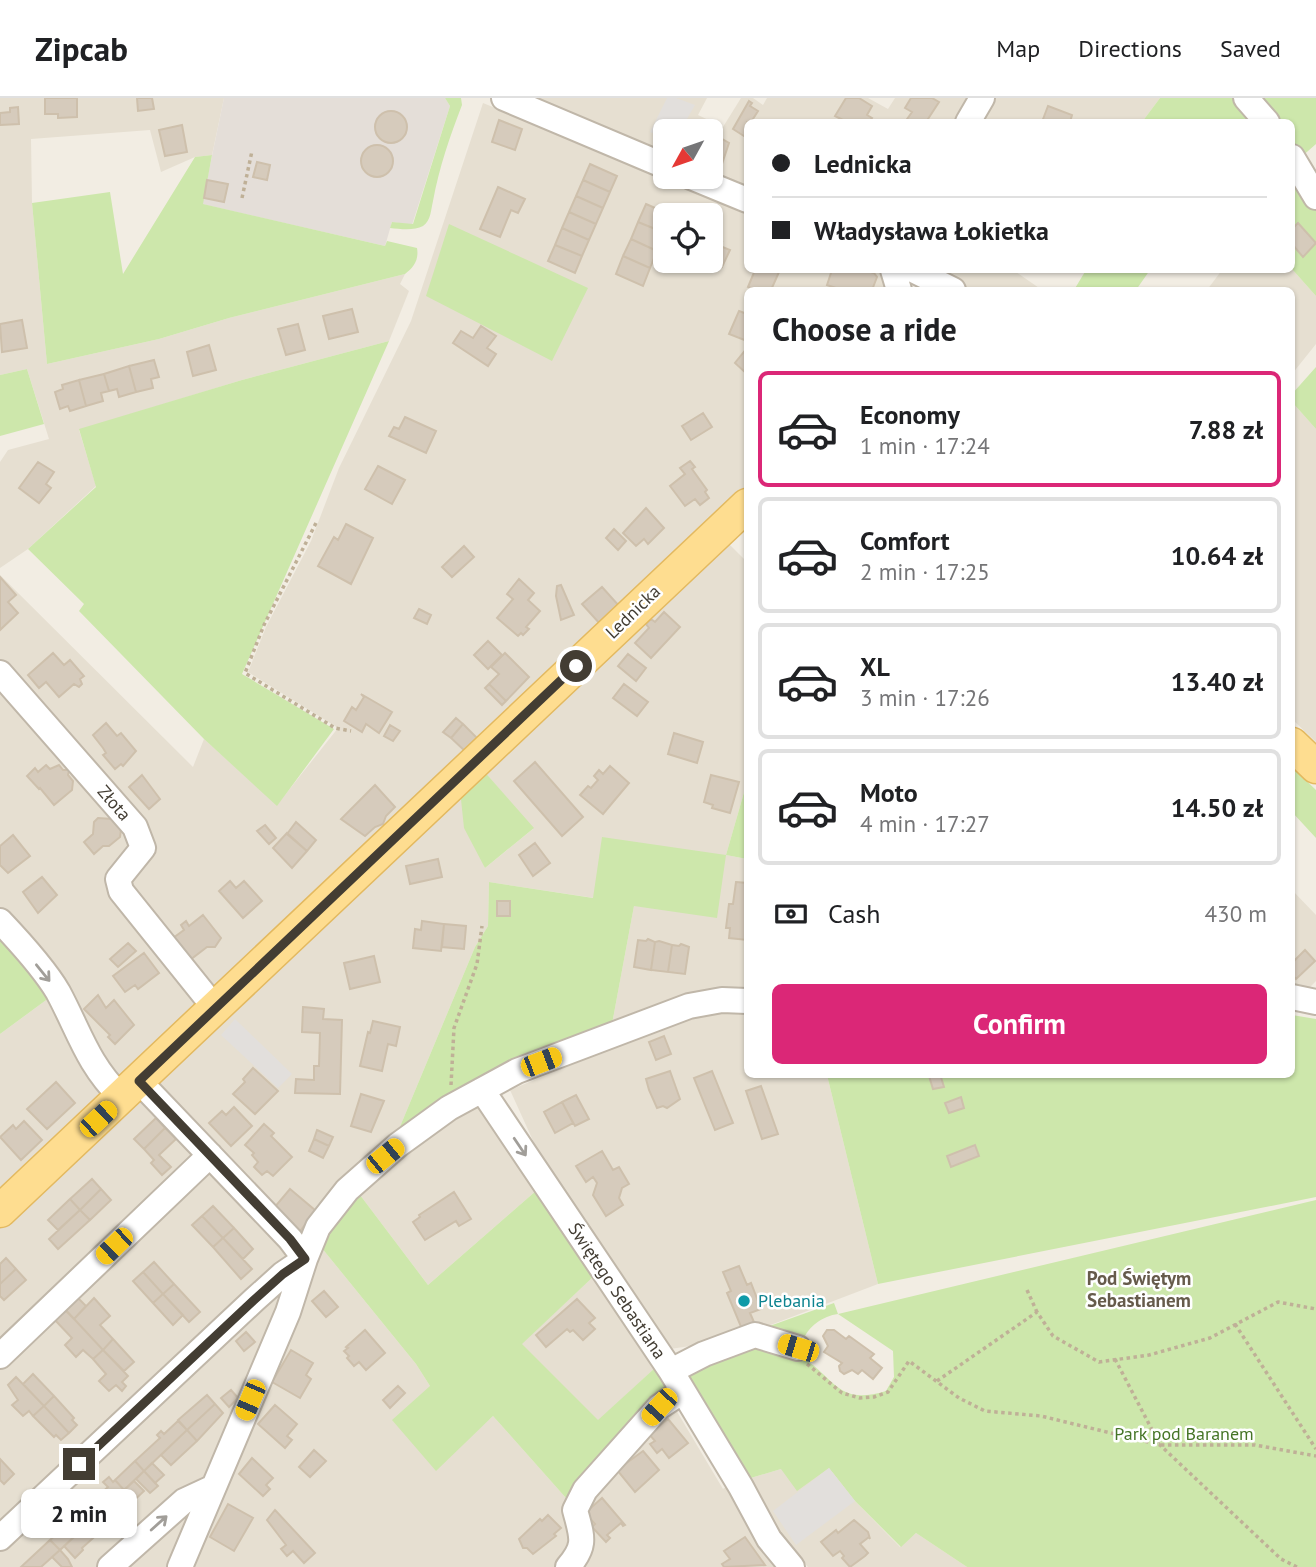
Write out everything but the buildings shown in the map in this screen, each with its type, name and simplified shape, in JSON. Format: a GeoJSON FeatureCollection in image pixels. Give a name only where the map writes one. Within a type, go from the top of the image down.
{"type":"FeatureCollection","features":[{"type":"Feature","properties":{"kind":"main road","name":"Lednicka"},"geometry":{"type":"LineString","coordinates":[[0,1211],[744,508]]}},
{"type":"Feature","properties":{"kind":"main road"},"geometry":{"type":"LineString","coordinates":[[1295,747],[1316,767]]}},
{"type":"Feature","properties":{"kind":"street"},"geometry":{"type":"LineString","coordinates":[[504,98],[653,161]]}},
{"type":"Feature","properties":{"kind":"street"},"geometry":{"type":"LineString","coordinates":[[970,119],[982,98]]}},
{"type":"Feature","properties":{"kind":"street"},"geometry":{"type":"LineString","coordinates":[[1246,98],[1264,119]]}},
{"type":"Feature","properties":{"kind":"street"},"geometry":{"type":"LineString","coordinates":[[1295,162],[1316,197]]}},
{"type":"Feature","properties":{"kind":"street"},"geometry":{"type":"LineString","coordinates":[[720,189],[744,199]]}},
{"type":"Feature","properties":{"kind":"street"},"geometry":{"type":"LineString","coordinates":[[919,273],[947,287]]}},
{"type":"Feature","properties":{"kind":"street","name":"Złota"},"geometry":{"type":"LineString","coordinates":[[0,673],[135,827],[143,848],[118,879],[121,891],[215,1008]]}},
{"type":"Feature","properties":{"kind":"street"},"geometry":{"type":"LineString","coordinates":[[0,921],[56,990],[90,1060],[104,1080],[130,1089],[210,1155],[290,1239],[305,1259]]}},
{"type":"Feature","properties":{"kind":"street"},"geometry":{"type":"LineString","coordinates":[[1295,998],[1316,1002]]}},
{"type":"Feature","properties":{"kind":"street"},"geometry":{"type":"LineString","coordinates":[[180,1567],[288,1312],[318,1227],[347,1190],[389,1152],[449,1108],[517,1071],[689,1006],[722,1000],[744,1001]]}},
{"type":"Feature","properties":{"kind":"street","name":"Świętego Sebastiana"},"geometry":{"type":"LineString","coordinates":[[482,1090],[677,1381],[769,1539],[792,1567]]}},
{"type":"Feature","properties":{"kind":"street"},"geometry":{"type":"LineString","coordinates":[[0,1356],[210,1155]]}},
{"type":"Feature","properties":{"kind":"street"},"geometry":{"type":"LineString","coordinates":[[0,1538],[254,1300],[305,1259]]}},
{"type":"Feature","properties":{"kind":"street"},"geometry":{"type":"LineString","coordinates":[[568,1567],[580,1553],[582,1544],[575,1510],[585,1490],[659,1407],[677,1381],[704,1354],[755,1335],[798,1348]]}},
{"type":"Feature","properties":{"kind":"street"},"geometry":{"type":"LineString","coordinates":[[110,1567],[184,1501],[212,1488]]}},
{"type":"Feature","properties":{"kind":"path"},"geometry":{"type":"LineString","coordinates":[[242,198],[252,152]]}},
{"type":"Feature","properties":{"kind":"path"},"geometry":{"type":"LineString","coordinates":[[316,523],[264,625],[245,673],[335,728],[351,731]]}},
{"type":"Feature","properties":{"kind":"path"},"geometry":{"type":"LineString","coordinates":[[449,1108],[454,1028],[477,964],[482,926]]}},
{"type":"Feature","properties":{"kind":"path"},"geometry":{"type":"LineString","coordinates":[[1027,1290],[1037,1312],[1053,1336],[1099,1362],[1149,1354],[1210,1338],[1278,1302],[1316,1309]]}},
{"type":"Feature","properties":{"kind":"path"},"geometry":{"type":"LineString","coordinates":[[937,1381],[1037,1312]]}},
{"type":"Feature","properties":{"kind":"path"},"geometry":{"type":"LineString","coordinates":[[1236,1324],[1316,1449]]}},
{"type":"Feature","properties":{"kind":"path"},"geometry":{"type":"LineString","coordinates":[[798,1348],[798,1357],[848,1396],[874,1397],[888,1392],[909,1360],[959,1398],[985,1411],[1041,1416],[1160,1445],[1255,1445],[1316,1456]]}},
{"type":"Feature","properties":{"kind":"path"},"geometry":{"type":"LineString","coordinates":[[1115,1359],[1160,1445],[1281,1559],[1297,1567]]}},
{"type":"Feature","properties":{"kind":"shaded area"},"geometry":{"type":"Polygon","coordinates":[[[0,98],[224,98],[212,155],[195,157],[161,172],[150,130],[31,139],[32,203],[47,364],[159,339],[229,318],[405,274],[400,284],[409,291],[389,341],[242,380],[79,430],[96,486],[28,549],[0,568],[0,462],[8,450],[49,439],[27,369],[0,375],[0,98]]]}},
{"type":"Feature","properties":{"kind":"shaded area"},"geometry":{"type":"Polygon","coordinates":[[[224,98],[445,98],[450,106],[412,225],[392,222],[385,246],[202,204],[224,98]]]}},
{"type":"Feature","properties":{"kind":"shaded area"},"geometry":{"type":"Polygon","coordinates":[[[529,98],[707,98],[698,115],[706,119],[653,119],[653,147],[529,98]]]}},
{"type":"Feature","properties":{"kind":"shaded area"},"geometry":{"type":"Polygon","coordinates":[[[667,98],[676,98],[695,105],[687,119],[656,119],[667,98]]]}},
{"type":"Feature","properties":{"kind":"shaded area"},"geometry":{"type":"Polygon","coordinates":[[[741,98],[753,98],[763,105],[767,98],[868,98],[888,109],[895,98],[968,98],[955,119],[744,119],[744,186],[723,177],[723,127],[741,98]]]}},
{"type":"Feature","properties":{"kind":"shaded area"},"geometry":{"type":"Polygon","coordinates":[[[996,98],[1160,98],[1144,119],[982,119],[996,98]]]}},
{"type":"Feature","properties":{"kind":"shaded area"},"geometry":{"type":"Polygon","coordinates":[[[483,103],[653,172],[653,189],[695,189],[744,209],[744,273],[879,273],[889,287],[744,287],[744,489],[211,992],[129,892],[130,877],[153,844],[0,662],[0,575],[193,767],[204,739],[277,805],[338,728],[248,672],[266,627],[311,541],[339,468],[411,321],[483,103]]]}},
{"type":"Feature","properties":{"kind":"shaded area"},"geometry":{"type":"Polygon","coordinates":[[[1295,272],[1316,296],[1316,344],[1295,370],[1295,287],[1209,287],[1220,273],[1295,272]]]}},
{"type":"Feature","properties":{"kind":"shaded area"},"geometry":{"type":"Polygon","coordinates":[[[934,273],[1017,273],[1038,287],[961,287],[934,273]]]}},
{"type":"Feature","properties":{"kind":"shaded area"},"geometry":{"type":"Polygon","coordinates":[[[1295,405],[1316,429],[1316,742],[1295,722],[1295,405]]]}},
{"type":"Feature","properties":{"kind":"shaded area"},"geometry":{"type":"Polygon","coordinates":[[[725,540],[744,559],[744,792],[726,855],[744,858],[744,995],[612,1024],[634,906],[603,837],[594,898],[489,882],[488,926],[475,947],[399,1129],[301,1240],[147,1085],[325,926],[460,790],[485,868],[533,829],[483,770],[725,540]]]}},
{"type":"Feature","properties":{"kind":"shaded area"},"geometry":{"type":"Polygon","coordinates":[[[0,683],[135,839],[109,883],[200,1003],[116,1082],[0,913],[0,683]]]}},
{"type":"Feature","properties":{"kind":"shaded area"},"geometry":{"type":"Polygon","coordinates":[[[1295,893],[1316,915],[1316,981],[1304,993],[1295,992],[1295,893]]]}},
{"type":"Feature","properties":{"kind":"shaded area"},"geometry":{"type":"Polygon","coordinates":[[[53,995],[107,1091],[0,1191],[0,1034],[53,995]]]}},
{"type":"Feature","properties":{"kind":"shaded area"},"geometry":{"type":"Polygon","coordinates":[[[744,1011],[744,1078],[828,1078],[878,1284],[731,1340],[670,1349],[535,1145],[510,1090],[690,1016],[744,1011]]]}},
{"type":"Feature","properties":{"kind":"shaded area"},"geometry":{"type":"Polygon","coordinates":[[[235,1019],[292,1074],[278,1088],[221,1035],[235,1019]]]}},
{"type":"Feature","properties":{"kind":"shaded area"},"geometry":{"type":"Polygon","coordinates":[[[134,1098],[149,1104],[291,1253],[294,1281],[172,1567],[0,1567],[0,1224],[134,1098]]]}},
{"type":"Feature","properties":{"kind":"shaded area"},"geometry":{"type":"Polygon","coordinates":[[[481,1101],[537,1190],[428,1285],[357,1191],[387,1166],[481,1101]]]}},
{"type":"Feature","properties":{"kind":"shaded area"},"geometry":{"type":"Polygon","coordinates":[[[321,1247],[416,1364],[430,1386],[435,1470],[493,1416],[566,1498],[565,1512],[578,1542],[559,1567],[191,1567],[321,1247]]]}},
{"type":"Feature","properties":{"kind":"shaded area"},"geometry":{"type":"Polygon","coordinates":[[[594,1276],[656,1367],[598,1421],[521,1344],[594,1276]]]}},
{"type":"Feature","properties":{"kind":"shaded area"},"geometry":{"type":"Polygon","coordinates":[[[673,1405],[723,1489],[731,1483],[784,1567],[577,1567],[580,1512],[673,1405]]]}},
{"type":"Feature","properties":{"kind":"shaded area"},"geometry":{"type":"Polygon","coordinates":[[[829,1468],[855,1501],[900,1547],[916,1533],[967,1567],[808,1567],[775,1532],[744,1480],[781,1469],[829,1468]]]}},
{"type":"Feature","properties":{"kind":"shaded area"},"geometry":{"type":"Polygon","coordinates":[[[829,1468],[855,1501],[796,1545],[773,1511],[829,1468]]]}},
{"type":"Feature","properties":{"kind":"green space"},"geometry":{"type":"Polygon","coordinates":[[[445,98],[461,98],[462,105],[449,140],[429,218],[426,224],[419,228],[390,228],[392,222],[413,224],[450,106],[445,98]]]}},
{"type":"Feature","properties":{"kind":"green space"},"geometry":{"type":"Polygon","coordinates":[[[1160,98],[1241,98],[1252,114],[1247,119],[1144,119],[1160,98]]]}},
{"type":"Feature","properties":{"kind":"green space"},"geometry":{"type":"Polygon","coordinates":[[[1253,98],[1316,98],[1316,144],[1300,158],[1295,151],[1295,119],[1270,119],[1253,98]]]}},
{"type":"Feature","properties":{"kind":"green space"},"geometry":{"type":"Polygon","coordinates":[[[212,155],[203,204],[385,246],[387,241],[417,248],[415,263],[405,274],[229,318],[159,339],[47,364],[32,203],[110,192],[123,274],[195,157],[212,155]]]}},
{"type":"Feature","properties":{"kind":"green space"},"geometry":{"type":"Polygon","coordinates":[[[1295,173],[1316,211],[1316,296],[1295,272],[1295,173]]]}},
{"type":"Feature","properties":{"kind":"green space"},"geometry":{"type":"Polygon","coordinates":[[[449,224],[588,288],[552,361],[426,296],[449,224]]]}},
{"type":"Feature","properties":{"kind":"green space"},"geometry":{"type":"Polygon","coordinates":[[[1084,273],[1148,273],[1138,287],[1076,287],[1084,273]]]}},
{"type":"Feature","properties":{"kind":"green space"},"geometry":{"type":"Polygon","coordinates":[[[389,341],[242,674],[334,729],[277,806],[204,739],[79,611],[84,604],[28,549],[96,487],[79,429],[242,380],[389,341]]]}},
{"type":"Feature","properties":{"kind":"green space"},"geometry":{"type":"Polygon","coordinates":[[[1316,367],[1316,429],[1295,405],[1295,391],[1316,367]]]}},
{"type":"Feature","properties":{"kind":"green space"},"geometry":{"type":"Polygon","coordinates":[[[27,369],[44,424],[0,436],[0,375],[27,369]]]}},
{"type":"Feature","properties":{"kind":"green space"},"geometry":{"type":"Polygon","coordinates":[[[483,770],[534,828],[485,868],[464,828],[460,790],[483,770]]]}},
{"type":"Feature","properties":{"kind":"green space"},"geometry":{"type":"Polygon","coordinates":[[[1295,770],[1316,790],[1316,838],[1295,815],[1295,770]]]}},
{"type":"Feature","properties":{"kind":"green space"},"geometry":{"type":"Polygon","coordinates":[[[744,792],[744,858],[726,855],[744,792]]]}},
{"type":"Feature","properties":{"kind":"green space"},"geometry":{"type":"Polygon","coordinates":[[[602,837],[726,855],[717,918],[634,906],[612,1024],[399,1129],[475,947],[488,926],[489,882],[593,898],[602,837]]]}},
{"type":"Feature","properties":{"kind":"green space"},"geometry":{"type":"Polygon","coordinates":[[[4,938],[53,995],[0,1034],[0,941],[4,938]]]}},
{"type":"Feature","properties":{"kind":"green space"},"geometry":{"type":"Polygon","coordinates":[[[1295,1016],[1316,1019],[1316,1197],[878,1284],[828,1078],[1295,1078],[1295,1016]]]}},
{"type":"Feature","properties":{"kind":"green space"},"geometry":{"type":"Polygon","coordinates":[[[537,1190],[594,1276],[522,1344],[598,1420],[656,1367],[671,1388],[644,1411],[566,1498],[493,1416],[436,1471],[392,1420],[430,1386],[416,1364],[321,1247],[329,1223],[357,1191],[428,1285],[537,1190]]]}},
{"type":"Feature","properties":{"kind":"green space","name":"Park pod Baranem"},"geometry":{"type":"Polygon","coordinates":[[[1316,1200],[1316,1567],[967,1567],[916,1533],[901,1547],[855,1501],[829,1468],[797,1491],[781,1469],[744,1480],[684,1373],[755,1340],[802,1357],[847,1393],[870,1395],[886,1391],[894,1377],[893,1351],[838,1314],[1316,1200]]]}},
{"type":"Feature","properties":{"kind":"green space"},"geometry":{"type":"Polygon","coordinates":[[[834,1303],[838,1314],[817,1323],[808,1331],[803,1341],[783,1331],[764,1328],[834,1303]]]}},
{"type":"Feature","properties":{"kind":"place","name":"Plebania"},"geometry":{"type":"Point","coordinates":[744,1301]}},
{"type":"Feature","properties":{"kind":"district","name":"Pod Świętym Sebastianem"},"geometry":{"type":"Point","coordinates":[1139,1289]}},
{"type":"Feature","properties":{"kind":"route"},"geometry":{"type":"LineString","coordinates":[[79,1464],[254,1300],[305,1259],[290,1239],[139,1081],[576,666]]}}]}
